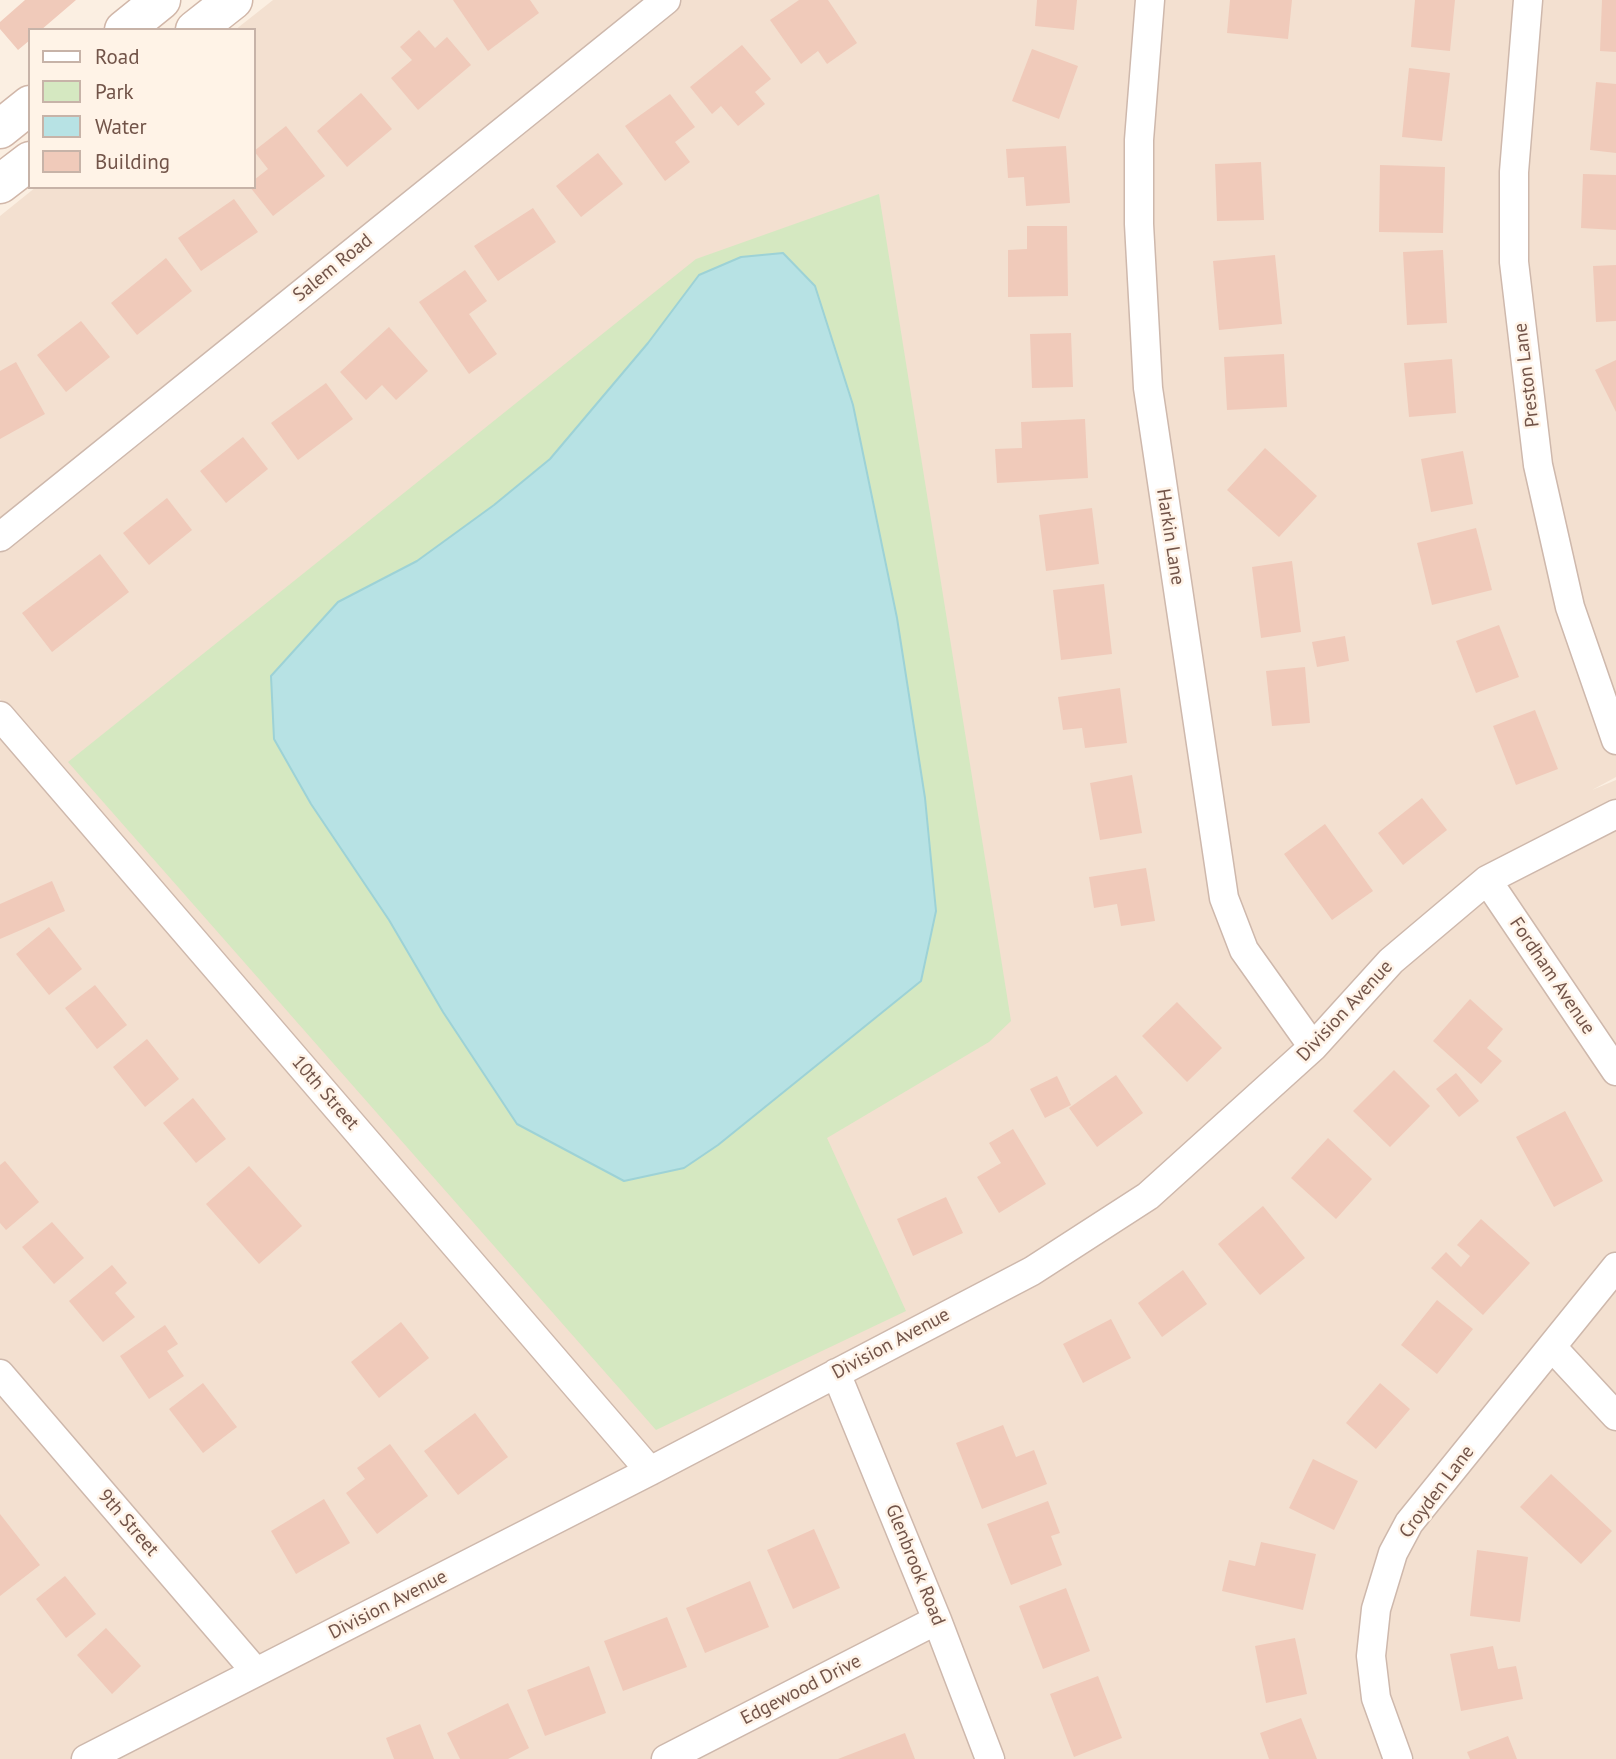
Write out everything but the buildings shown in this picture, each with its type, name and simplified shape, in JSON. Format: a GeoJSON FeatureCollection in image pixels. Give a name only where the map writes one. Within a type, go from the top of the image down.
{"type":"FeatureCollection","features":[{"type":"Feature","properties":{"kind":"main road"},"geometry":{"type":"LineString","coordinates":[[126,28],[161,0]]}},
{"type":"Feature","properties":{"kind":"main road"},"geometry":{"type":"LineString","coordinates":[[198,28],[233,0]]}},
{"type":"Feature","properties":{"kind":"main road"},"geometry":{"type":"LineString","coordinates":[[0,184],[28,162]]}},
{"type":"Feature","properties":{"kind":"street","name":"Salem Road"},"geometry":{"type":"LineString","coordinates":[[0,537],[666,0]]}},
{"type":"Feature","properties":{"kind":"street","name":"Harkin Lane"},"geometry":{"type":"LineString","coordinates":[[1150,0],[1139,140],[1148,388],[1224,898],[1244,950],[1313,1047]]}},
{"type":"Feature","properties":{"kind":"street","name":"Preston Lane"},"geometry":{"type":"LineString","coordinates":[[1528,0],[1514,172],[1514,262],[1538,465],[1570,607],[1616,740]]}},
{"type":"Feature","properties":{"kind":"street"},"geometry":{"type":"LineString","coordinates":[[8,121],[28,156]]}},
{"type":"Feature","properties":{"kind":"street","name":"10th Street"},"geometry":{"type":"LineString","coordinates":[[0,716],[650,1471]]}},
{"type":"Feature","properties":{"kind":"street","name":"Division Avenue"},"geometry":{"type":"LineString","coordinates":[[86,1759],[650,1471],[1032,1271],[1147,1196],[1313,1047],[1391,961],[1487,880],[1616,814]]}},
{"type":"Feature","properties":{"kind":"street","name":"Fordham Avenue"},"geometry":{"type":"LineString","coordinates":[[1487,880],[1616,1071]]}},
{"type":"Feature","properties":{"kind":"street","name":"Croyden Lane"},"geometry":{"type":"LineString","coordinates":[[1398,1759],[1376,1698],[1371,1656],[1376,1609],[1393,1553],[1409,1522],[1616,1268]]}},
{"type":"Feature","properties":{"kind":"street"},"geometry":{"type":"LineString","coordinates":[[1552,1347],[1616,1416]]}},
{"type":"Feature","properties":{"kind":"street","name":"Glenbrook Road"},"geometry":{"type":"LineString","coordinates":[[836,1373],[937,1620],[989,1759]]}},
{"type":"Feature","properties":{"kind":"street","name":"9th Street"},"geometry":{"type":"LineString","coordinates":[[0,1374],[256,1672]]}},
{"type":"Feature","properties":{"kind":"street","name":"Edgewood Drive"},"geometry":{"type":"LineString","coordinates":[[666,1759],[937,1620]]}},
{"type":"Feature","properties":{"kind":"shaded area"},"geometry":{"type":"Polygon","coordinates":[[[273,0],[1616,0],[1616,777],[1592,790],[1616,780],[1616,1759],[0,1759],[0,736],[622,1421],[0,699],[0,216],[34,189],[256,189],[256,28],[238,28],[273,0]]]}},
{"type":"Feature","properties":{"kind":"green space"},"geometry":{"type":"Polygon","coordinates":[[[879,194],[1011,1021],[989,1042],[827,1138],[906,1311],[656,1430],[68,762],[696,259],[879,194]]]}},
{"type":"Feature","properties":{"kind":"water"},"geometry":{"type":"Polygon","coordinates":[[[783,253],[815,286],[853,405],[897,618],[925,798],[936,911],[921,981],[718,1145],[684,1168],[624,1181],[517,1124],[443,1012],[389,920],[311,804],[274,739],[271,676],[338,602],[417,561],[494,505],[550,459],[648,343],[699,275],[741,257],[783,253]]]}}]}
